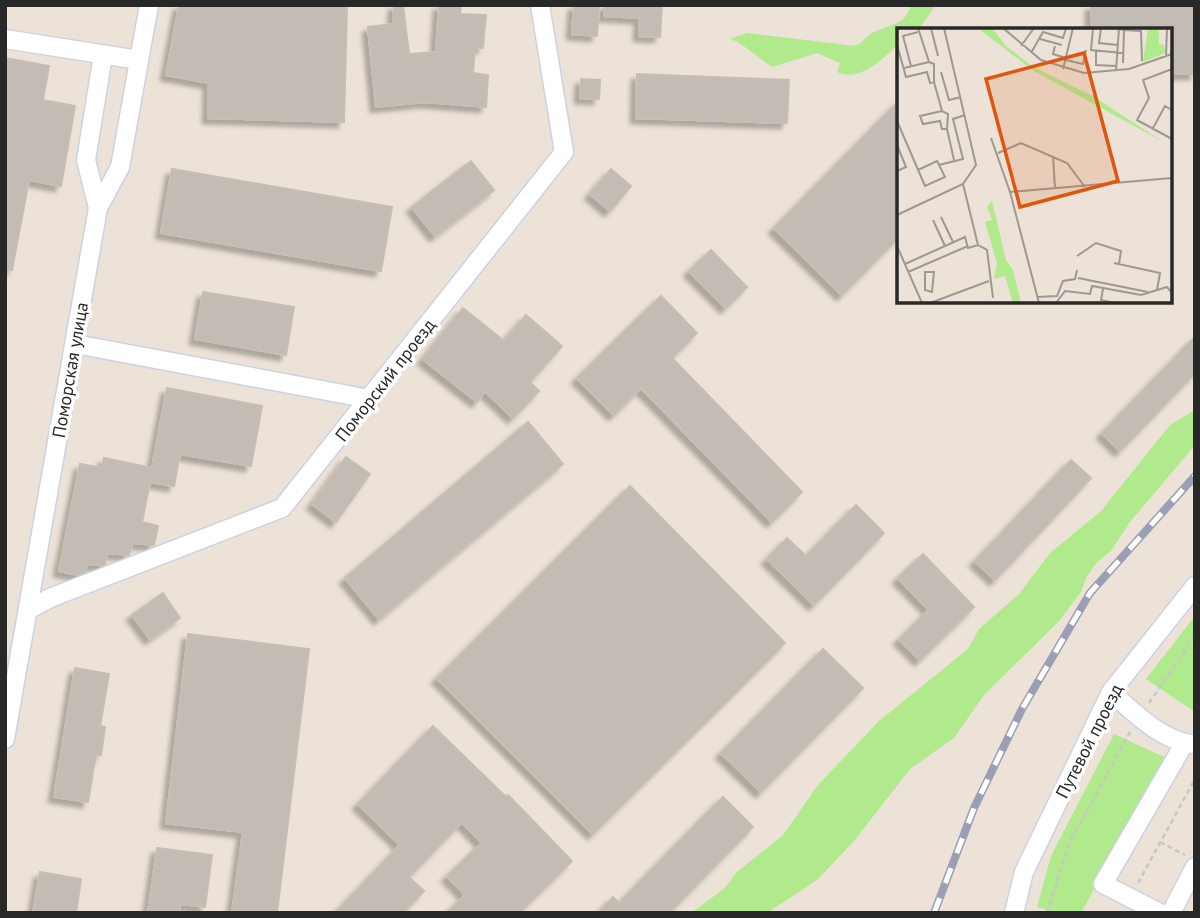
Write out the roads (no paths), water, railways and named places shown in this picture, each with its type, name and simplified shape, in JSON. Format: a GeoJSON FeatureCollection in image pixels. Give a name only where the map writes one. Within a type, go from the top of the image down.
{"type":"FeatureCollection","features":[{"type":"Feature","properties":{"kind":"street","name":"Поморская улица"},"geometry":{"type":"LineString","coordinates":[[5,739],[99,208],[120,167],[149,5]]}},
{"type":"Feature","properties":{"kind":"street","name":"Поморский проезд"},"geometry":{"type":"LineString","coordinates":[[28,610],[50,598],[282,508],[564,152],[540,5]]}},
{"type":"Feature","properties":{"kind":"street"},"geometry":{"type":"LineString","coordinates":[[5,39],[139,60]]}},
{"type":"Feature","properties":{"kind":"street"},"geometry":{"type":"LineString","coordinates":[[99,208],[86,160],[103,55]]}},
{"type":"Feature","properties":{"kind":"street"},"geometry":{"type":"LineString","coordinates":[[75,344],[370,399]]}},
{"type":"Feature","properties":{"kind":"street","name":"Путевой проезд"},"geometry":{"type":"LineString","coordinates":[[1014,913],[1024,872],[1111,692],[1195,586]]}},
{"type":"Feature","properties":{"kind":"street"},"geometry":{"type":"LineString","coordinates":[[1111,692],[1139,717],[1189,744],[1103,884],[1160,913]]}},
{"type":"Feature","properties":{"kind":"street"},"geometry":{"type":"LineString","coordinates":[[1171,913],[1195,867]]}},
{"type":"Feature","properties":{"kind":"railway"},"geometry":{"type":"LineString","coordinates":[[934,913],[974,808],[1022,709],[1090,593],[1195,476]]}}]}
